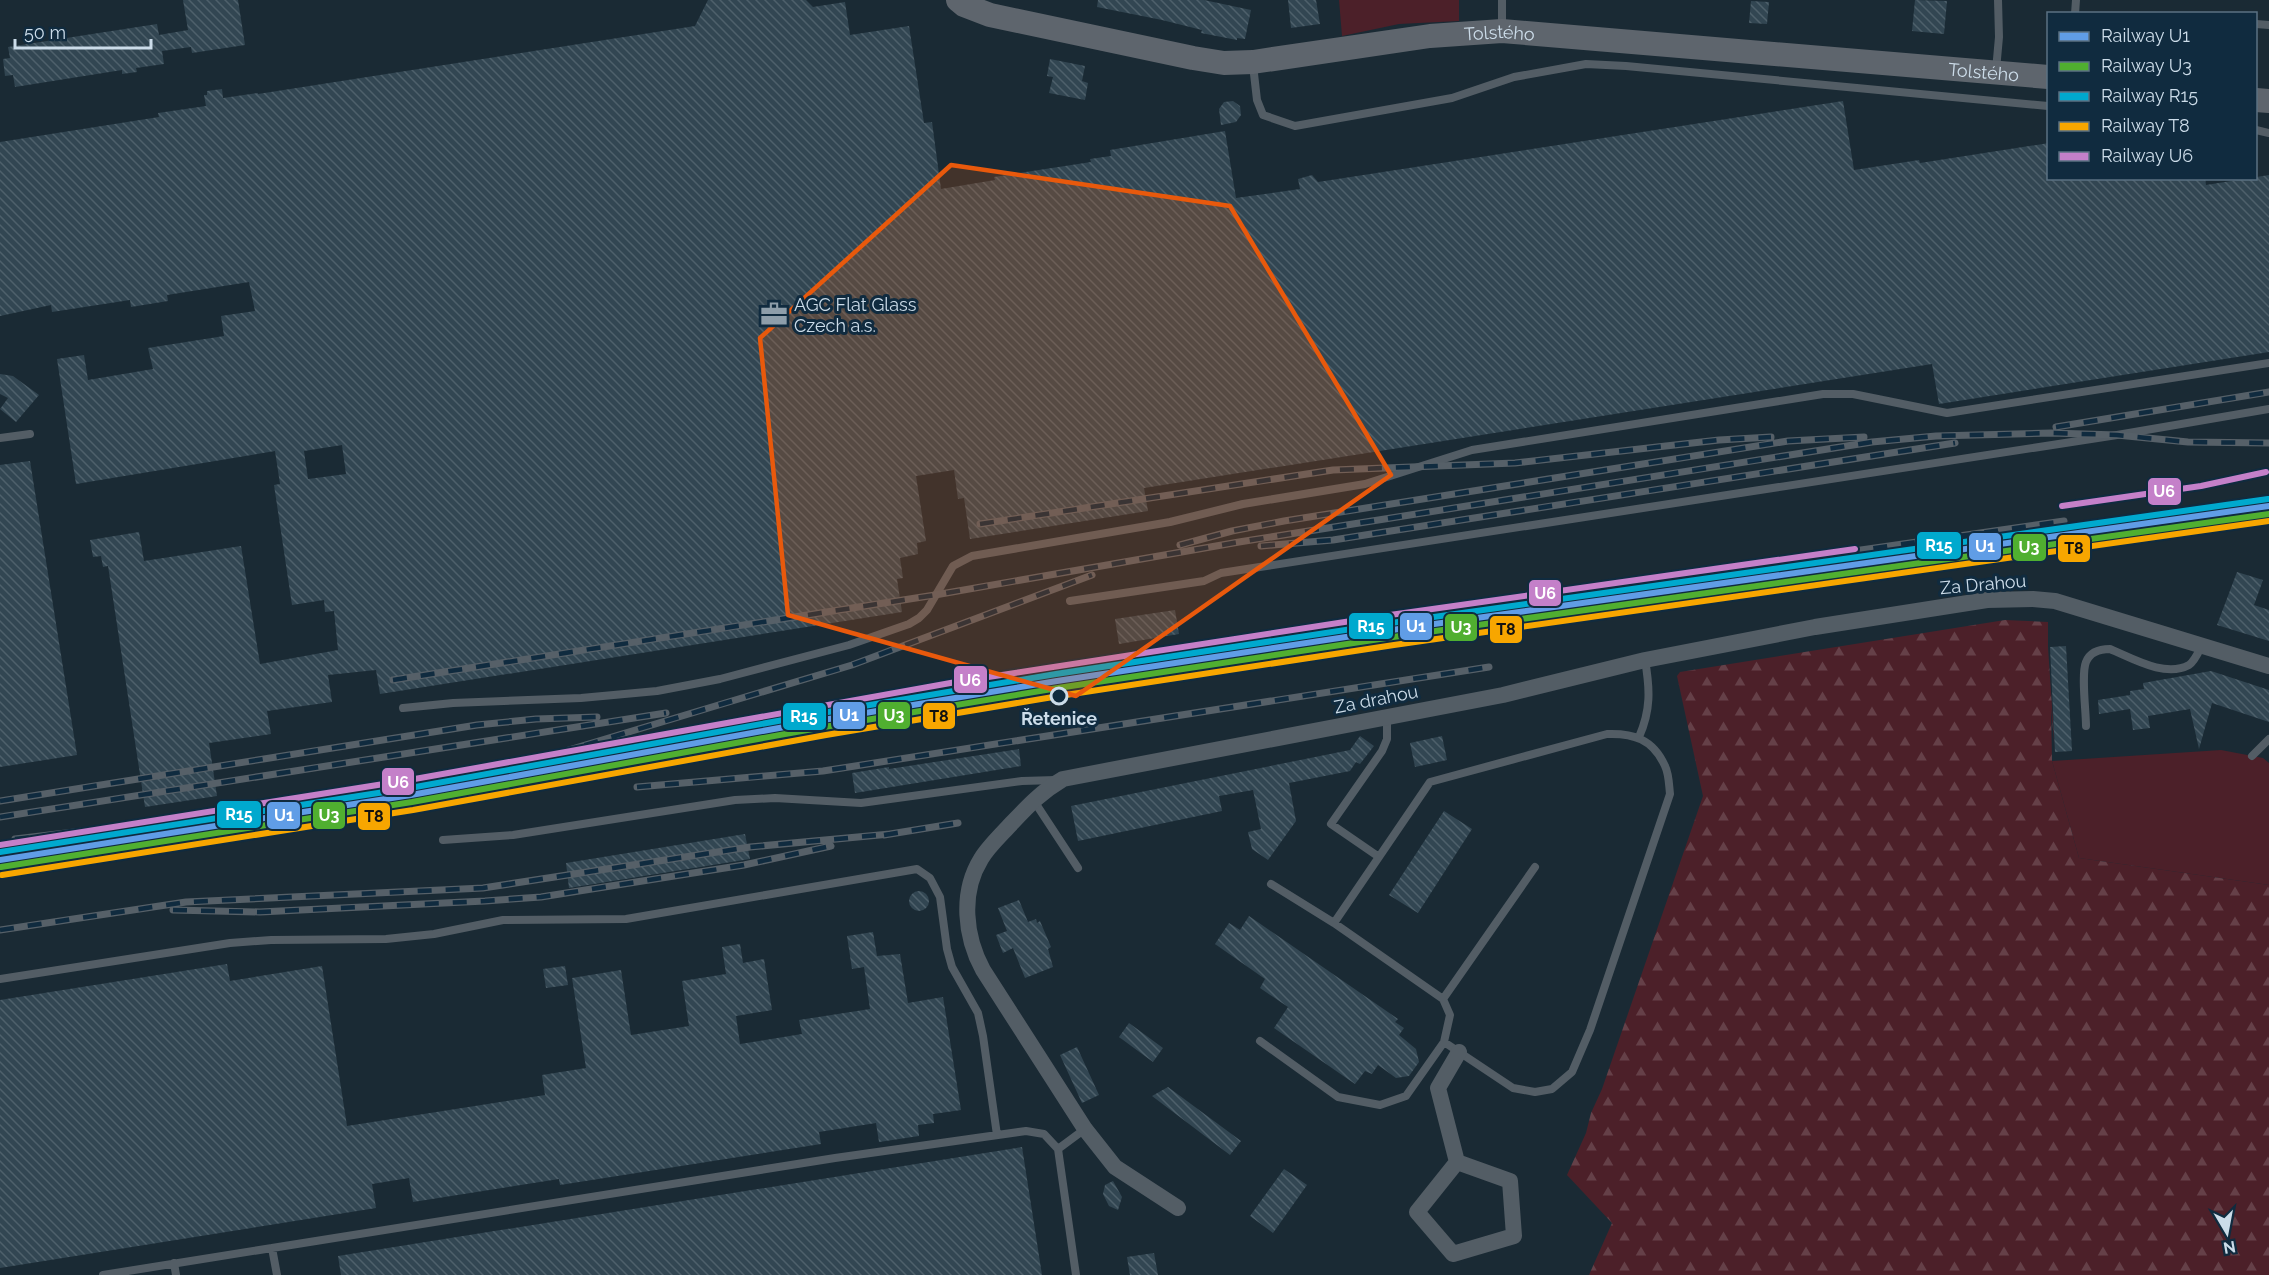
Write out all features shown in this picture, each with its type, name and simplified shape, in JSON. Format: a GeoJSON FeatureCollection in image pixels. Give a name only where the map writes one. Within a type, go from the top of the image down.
{"type":"FeatureCollection","features":[{"type":"Feature","properties":{"kind":"street","name":"Tolstého"},"geometry":{"type":"LineString","coordinates":[[958,0],[964,5],[990,15],[1224,63],[1253,62],[1430,36],[1502,31],[2047,77]]}},
{"type":"Feature","properties":{"kind":"street","name":"Za Drahou"},"geometry":{"type":"LineString","coordinates":[[1695,650],[1815,627],[2011,598],[2055,601],[2269,666]]}},
{"type":"Feature","properties":{"kind":"street","name":"Za drahou"},"geometry":{"type":"LineString","coordinates":[[1063,779],[1503,695],[1695,650]]}},
{"type":"Feature","properties":{"kind":"street"},"geometry":{"type":"LineString","coordinates":[[1063,779],[1041,792],[981,859],[969,892],[968,924],[972,944],[983,970],[1085,1129],[1115,1167],[1178,1208]]}},
{"type":"Feature","properties":{"kind":"street"},"geometry":{"type":"LineString","coordinates":[[1457,1162],[1438,1088],[1459,1052]]}},
{"type":"Feature","properties":{"kind":"street"},"geometry":{"type":"LineString","coordinates":[[1457,1162],[1510,1181],[1514,1236],[1453,1254],[1417,1212],[1457,1162]]}},
{"type":"Feature","properties":{"kind":"lane"},"geometry":{"type":"LineString","coordinates":[[1502,0],[1502,31]]}},
{"type":"Feature","properties":{"kind":"lane"},"geometry":{"type":"LineString","coordinates":[[1996,73],[1999,38],[1998,0]]}},
{"type":"Feature","properties":{"kind":"lane"},"geometry":{"type":"LineString","coordinates":[[1253,62],[1257,100],[1263,115],[1294,126],[1452,98],[1514,77],[1586,64],[2047,106]]}},
{"type":"Feature","properties":{"kind":"lane"},"geometry":{"type":"LineString","coordinates":[[403,708],[453,703],[581,698],[646,692],[720,679],[849,645],[909,624],[927,610],[953,566],[972,556],[1170,522],[1244,504],[1365,484],[1472,450],[1823,394],[1853,394],[1947,413],[2269,363]]}},
{"type":"Feature","properties":{"kind":"lane"},"geometry":{"type":"LineString","coordinates":[[1070,601],[1204,581],[1221,573],[2095,439],[2269,409]]}},
{"type":"Feature","properties":{"kind":"lane"},"geometry":{"type":"LineString","coordinates":[[0,438],[30,434]]}},
{"type":"Feature","properties":{"kind":"lane"},"geometry":{"type":"LineString","coordinates":[[2086,726],[2085,666],[2090,655],[2103,649],[2110,649],[2160,668],[2175,669],[2193,661],[2203,645]]}},
{"type":"Feature","properties":{"kind":"lane"},"geometry":{"type":"LineString","coordinates":[[1639,737],[1647,720],[1649,682],[1645,660]]}},
{"type":"Feature","properties":{"kind":"lane"},"geometry":{"type":"LineString","coordinates":[[1379,857],[1331,824],[1382,751],[1387,739],[1387,717]]}},
{"type":"Feature","properties":{"kind":"lane"},"geometry":{"type":"LineString","coordinates":[[1334,922],[1430,782],[1607,734],[1639,737],[1653,747],[1666,766],[1670,794],[1590,1030],[1572,1072],[1552,1089],[1535,1092],[1513,1088],[1444,1042]]}},
{"type":"Feature","properties":{"kind":"lane"},"geometry":{"type":"LineString","coordinates":[[2252,756],[2269,739]]}},
{"type":"Feature","properties":{"kind":"lane"},"geometry":{"type":"LineString","coordinates":[[443,840],[513,835],[735,800],[775,798],[861,803],[1022,781],[1063,779]]}},
{"type":"Feature","properties":{"kind":"lane"},"geometry":{"type":"LineString","coordinates":[[1034,800],[1078,868]]}},
{"type":"Feature","properties":{"kind":"lane"},"geometry":{"type":"LineString","coordinates":[[1443,999],[1534,867]]}},
{"type":"Feature","properties":{"kind":"lane"},"geometry":{"type":"LineString","coordinates":[[0,979],[230,943],[271,940],[386,939],[434,934],[503,920],[626,919],[917,869],[930,878],[940,897],[947,949],[952,967],[978,1012],[997,1135]]}},
{"type":"Feature","properties":{"kind":"lane"},"geometry":{"type":"LineString","coordinates":[[1260,1041],[1338,1097],[1380,1105],[1406,1096],[1444,1042],[1450,1015],[1443,999],[1334,922],[1271,884]]}},
{"type":"Feature","properties":{"kind":"lane"},"geometry":{"type":"LineString","coordinates":[[1058,1149],[1085,1129]]}},
{"type":"Feature","properties":{"kind":"lane"},"geometry":{"type":"LineString","coordinates":[[103,1275],[823,1160],[1026,1131],[1044,1134],[1058,1149],[1076,1275]]}},
{"type":"Feature","properties":{"kind":"lane"},"geometry":{"type":"LineString","coordinates":[[272,1248],[277,1275]]}},
{"type":"Feature","properties":{"kind":"lane"},"geometry":{"type":"LineString","coordinates":[[174,1263],[176,1275]]}},
{"type":"Feature","properties":{"kind":"highlighted area"},"geometry":{"type":"Polygon","coordinates":[[[951,165],[1230,206],[1391,475],[1076,696],[788,615],[760,338],[951,165]]]}},
{"type":"Feature","properties":{"kind":"green space"},"geometry":{"type":"Polygon","coordinates":[[[1339,0],[1459,0],[1459,21],[1399,24],[1342,36],[1339,0]]]}},
{"type":"Feature","properties":{"kind":"green space"},"geometry":{"type":"Polygon","coordinates":[[[2005,620],[2048,622],[2055,752],[2051,707],[2052,761],[2079,858],[2269,885],[2269,1275],[1589,1275],[1612,1223],[1567,1175],[1602,1089],[1703,796],[1677,676],[1680,672],[2005,620]]]}},
{"type":"Feature","properties":{"kind":"green space"},"geometry":{"type":"Polygon","coordinates":[[[2221,750],[2263,758],[2269,763],[2269,885],[2079,858],[2052,761],[2221,750]]]}},
{"type":"Feature","properties":{"kind":"building"},"geometry":{"type":"Polygon","coordinates":[[[183,0],[238,0],[245,45],[192,53],[191,47],[162,51],[164,64],[136,68],[137,72],[122,74],[122,70],[15,87],[13,75],[5,76],[3,59],[10,58],[8,47],[157,24],[159,35],[188,30],[183,0]]]}},
{"type":"Feature","properties":{"kind":"building"},"geometry":{"type":"Polygon","coordinates":[[[708,0],[806,0],[813,7],[845,2],[850,35],[909,26],[924,123],[932,122],[941,189],[995,180],[994,177],[1091,162],[1090,159],[1111,156],[1110,150],[1225,131],[1236,198],[1300,189],[1298,179],[1312,175],[1318,182],[1843,101],[1854,170],[1919,160],[1920,163],[2047,143],[2047,180],[2205,180],[2206,185],[2238,180],[2257,180],[2257,177],[2269,175],[2269,352],[1939,404],[1932,364],[1144,488],[1148,511],[970,539],[964,498],[958,499],[954,470],[916,476],[926,541],[917,543],[918,554],[900,558],[903,578],[897,579],[902,612],[380,694],[376,670],[328,675],[332,702],[267,711],[271,734],[209,743],[217,796],[145,807],[108,566],[103,567],[101,556],[93,557],[90,540],[139,532],[144,561],[241,546],[260,664],[338,650],[334,611],[325,612],[324,600],[292,605],[274,485],[280,484],[275,451],[76,484],[57,359],[84,355],[88,380],[153,369],[148,348],[224,336],[221,316],[255,311],[249,282],[167,295],[168,301],[131,307],[130,300],[52,312],[51,305],[0,316],[0,142],[159,117],[158,113],[206,106],[204,95],[207,95],[207,91],[222,89],[223,98],[695,26],[708,0]],[[342,445],[304,451],[308,479],[346,474],[342,445]]]}},
{"type":"Feature","properties":{"kind":"building"},"geometry":{"type":"Polygon","coordinates":[[[1098,0],[1204,0],[1251,10],[1245,39],[1237,38],[1237,40],[1201,33],[1202,30],[1162,20],[1097,7],[1098,0]]]}},
{"type":"Feature","properties":{"kind":"building"},"geometry":{"type":"Polygon","coordinates":[[[1288,0],[1316,0],[1320,24],[1291,28],[1288,0]]]}},
{"type":"Feature","properties":{"kind":"building"},"geometry":{"type":"Polygon","coordinates":[[[1915,0],[1947,1],[1944,34],[1912,31],[1915,0]]]}},
{"type":"Feature","properties":{"kind":"building"},"geometry":{"type":"Polygon","coordinates":[[[1751,1],[1769,2],[1767,24],[1749,23],[1751,1]]]}},
{"type":"Feature","properties":{"kind":"building"},"geometry":{"type":"Polygon","coordinates":[[[1050,59],[1085,66],[1082,81],[1088,83],[1085,100],[1049,93],[1053,77],[1047,76],[1050,59]]]}},
{"type":"Feature","properties":{"kind":"building"},"geometry":{"type":"Polygon","coordinates":[[[1233,101],[1240,106],[1241,115],[1236,122],[1221,125],[1219,109],[1224,102],[1233,101]]]}},
{"type":"Feature","properties":{"kind":"building"},"geometry":{"type":"Polygon","coordinates":[[[0,374],[13,376],[39,395],[16,422],[0,409],[8,398],[0,394],[0,374]]]}},
{"type":"Feature","properties":{"kind":"building"},"geometry":{"type":"Polygon","coordinates":[[[30,461],[77,755],[0,767],[0,465],[30,461]]]}},
{"type":"Feature","properties":{"kind":"building"},"geometry":{"type":"Polygon","coordinates":[[[2237,572],[2263,580],[2254,605],[2269,610],[2269,641],[2217,625],[2237,572]]]}},
{"type":"Feature","properties":{"kind":"building"},"geometry":{"type":"Polygon","coordinates":[[[1175,610],[1179,634],[1119,644],[1115,619],[1175,610]]]}},
{"type":"Feature","properties":{"kind":"building"},"geometry":{"type":"Polygon","coordinates":[[[2066,646],[2072,751],[2055,752],[2050,647],[2066,646]]]}},
{"type":"Feature","properties":{"kind":"building"},"geometry":{"type":"Polygon","coordinates":[[[2211,671],[2269,690],[2269,722],[2212,703],[2199,749],[2190,709],[2148,716],[2150,728],[2133,730],[2130,709],[2099,714],[2098,700],[2130,695],[2130,691],[2144,689],[2143,683],[2211,671]]]}},
{"type":"Feature","properties":{"kind":"building"},"geometry":{"type":"Polygon","coordinates":[[[1360,736],[1374,746],[1360,764],[1356,762],[1350,771],[1289,783],[1296,821],[1268,860],[1252,849],[1248,832],[1261,829],[1253,790],[1219,796],[1222,811],[1078,841],[1071,806],[1350,750],[1360,736]]]}},
{"type":"Feature","properties":{"kind":"building"},"geometry":{"type":"Polygon","coordinates":[[[1442,736],[1447,760],[1415,767],[1410,743],[1442,736]]]}},
{"type":"Feature","properties":{"kind":"building"},"geometry":{"type":"Polygon","coordinates":[[[1019,749],[1021,766],[855,793],[852,773],[1019,749]]]}},
{"type":"Feature","properties":{"kind":"building"},"geometry":{"type":"Polygon","coordinates":[[[1444,811],[1472,829],[1418,913],[1389,895],[1444,811]]]}},
{"type":"Feature","properties":{"kind":"building"},"geometry":{"type":"Polygon","coordinates":[[[745,834],[750,859],[569,888],[566,863],[745,834]]]}},
{"type":"Feature","properties":{"kind":"building"},"geometry":{"type":"Polygon","coordinates":[[[915,891],[923,891],[929,897],[929,905],[923,911],[915,911],[909,905],[909,897],[915,891]]]}},
{"type":"Feature","properties":{"kind":"building"},"geometry":{"type":"Polygon","coordinates":[[[1019,900],[1028,922],[1036,919],[1037,923],[1040,921],[1051,947],[1048,949],[1053,967],[1025,978],[1013,948],[1003,953],[996,935],[1007,931],[998,908],[1019,900]]]}},
{"type":"Feature","properties":{"kind":"building"},"geometry":{"type":"Polygon","coordinates":[[[1249,916],[1398,1019],[1395,1022],[1404,1028],[1399,1035],[1416,1049],[1419,1062],[1409,1076],[1396,1078],[1378,1065],[1372,1074],[1365,1071],[1355,1084],[1274,1028],[1288,1007],[1260,988],[1265,979],[1215,944],[1229,923],[1240,930],[1249,916]]]}},
{"type":"Feature","properties":{"kind":"building"},"geometry":{"type":"Polygon","coordinates":[[[873,932],[877,956],[900,954],[908,1003],[943,997],[961,1110],[933,1114],[934,1123],[918,1125],[919,1136],[879,1142],[876,1123],[819,1132],[821,1144],[560,1185],[559,1179],[413,1202],[409,1178],[372,1184],[376,1208],[0,1268],[0,1000],[227,964],[230,981],[322,966],[347,1126],[545,1095],[542,1075],[586,1068],[572,978],[621,970],[631,1035],[689,1026],[682,981],[726,974],[722,947],[740,944],[743,963],[764,959],[772,1010],[736,1016],[740,1044],[802,1034],[799,1020],[870,1009],[864,967],[852,969],[847,936],[873,932]]]}},
{"type":"Feature","properties":{"kind":"building"},"geometry":{"type":"Polygon","coordinates":[[[565,966],[568,985],[546,988],[543,969],[565,966]]]}},
{"type":"Feature","properties":{"kind":"building"},"geometry":{"type":"Polygon","coordinates":[[[1129,1023],[1163,1048],[1153,1062],[1119,1037],[1129,1023]]]}},
{"type":"Feature","properties":{"kind":"building"},"geometry":{"type":"Polygon","coordinates":[[[1077,1047],[1099,1095],[1082,1103],[1060,1055],[1077,1047]]]}},
{"type":"Feature","properties":{"kind":"building"},"geometry":{"type":"Polygon","coordinates":[[[1168,1087],[1241,1141],[1230,1155],[1152,1096],[1168,1087]]]}},
{"type":"Feature","properties":{"kind":"building"},"geometry":{"type":"Polygon","coordinates":[[[1022,1147],[1042,1275],[341,1275],[338,1256],[1022,1147]]]}},
{"type":"Feature","properties":{"kind":"building"},"geometry":{"type":"Polygon","coordinates":[[[1284,1169],[1307,1185],[1273,1233],[1250,1216],[1284,1169]]]}},
{"type":"Feature","properties":{"kind":"building"},"geometry":{"type":"Polygon","coordinates":[[[1113,1181],[1122,1197],[1118,1210],[1109,1206],[1103,1194],[1105,1185],[1113,1181]]]}},
{"type":"Feature","properties":{"kind":"building"},"geometry":{"type":"Polygon","coordinates":[[[1154,1253],[1158,1275],[1130,1275],[1127,1257],[1154,1253]]]}},
{"type":"Feature","properties":{"kind":"railway"},"geometry":{"type":"LineString","coordinates":[[2056,427],[2269,392]]}},
{"type":"Feature","properties":{"kind":"railway"},"geometry":{"type":"LineString","coordinates":[[393,680],[935,595],[1239,542],[1872,442],[1936,436],[2051,433],[2117,435],[2188,442],[2269,443]]}},
{"type":"Feature","properties":{"kind":"railway"},"geometry":{"type":"LineString","coordinates":[[980,524],[1333,470],[1515,463],[1719,440],[1771,437]]}},
{"type":"Feature","properties":{"kind":"railway"},"geometry":{"type":"LineString","coordinates":[[1180,545],[1232,531],[1284,521],[1788,441],[1864,437]]}},
{"type":"Feature","properties":{"kind":"railway"},"geometry":{"type":"LineString","coordinates":[[1261,546],[1333,540],[1955,443]]}},
{"type":"Feature","properties":{"kind":"railway"},"geometry":{"type":"LineString","coordinates":[[604,761],[789,713],[880,696],[1370,620],[2064,521]]}},
{"type":"Feature","properties":{"kind":"railway"},"geometry":{"type":"LineString","coordinates":[[257,819],[303,810],[397,785],[507,765],[562,752],[852,665],[1092,575]]}},
{"type":"Feature","properties":{"kind":"railway"},"geometry":{"type":"LineString","coordinates":[[637,787],[823,771],[1489,667]]}},
{"type":"Feature","properties":{"kind":"railway"},"geometry":{"type":"LineString","coordinates":[[0,817],[666,713]]}},
{"type":"Feature","properties":{"kind":"railway"},"geometry":{"type":"LineString","coordinates":[[0,801],[477,725],[536,719],[597,717]]}},
{"type":"Feature","properties":{"kind":"railway"},"geometry":{"type":"LineString","coordinates":[[15,839],[117,827],[344,792]]}},
{"type":"Feature","properties":{"kind":"railway"},"geometry":{"type":"LineString","coordinates":[[884,835],[958,823]]}},
{"type":"Feature","properties":{"kind":"railway"},"geometry":{"type":"LineString","coordinates":[[0,930],[186,902],[483,888],[750,847],[890,834]]}},
{"type":"Feature","properties":{"kind":"railway"},"geometry":{"type":"LineString","coordinates":[[173,910],[260,912],[541,897],[744,865],[831,846]]}},
{"type":"Feature","properties":{"kind":"rail line","name":"U6"},"geometry":{"type":"LineString","coordinates":[[2062,506],[2201,486],[2266,472]]}},
{"type":"Feature","properties":{"kind":"rail line","name":"R15"},"geometry":{"type":"LineString","coordinates":[[0,852],[410,788],[822,713],[1056,674],[1391,623],[2268,499]]}},
{"type":"Feature","properties":{"kind":"rail line","name":"U1"},"geometry":{"type":"LineString","coordinates":[[0,860],[411,795],[823,720],[1057,681],[1392,630],[2269,506]]}},
{"type":"Feature","properties":{"kind":"rail line","name":"U3"},"geometry":{"type":"LineString","coordinates":[[1,867],[412,802],[824,727],[1058,688],[1393,637],[2269,514]]}},
{"type":"Feature","properties":{"kind":"rail line","name":"T8"},"geometry":{"type":"LineString","coordinates":[[2,875],[413,810],[826,735],[1059,696],[1394,645],[2269,521]]}},
{"type":"Feature","properties":{"kind":"rail line","name":"U6"},"geometry":{"type":"LineString","coordinates":[[0,845],[409,780],[956,682],[1390,615],[1855,549]]}},
{"type":"Feature","properties":{"kind":"place","name":"AGC Flat Glass Czech a.s."},"geometry":{"type":"Point","coordinates":[774,314]}},
{"type":"Feature","properties":{"kind":"place","name":"Řetenice"},"geometry":{"type":"Point","coordinates":[1059,696]}}]}
